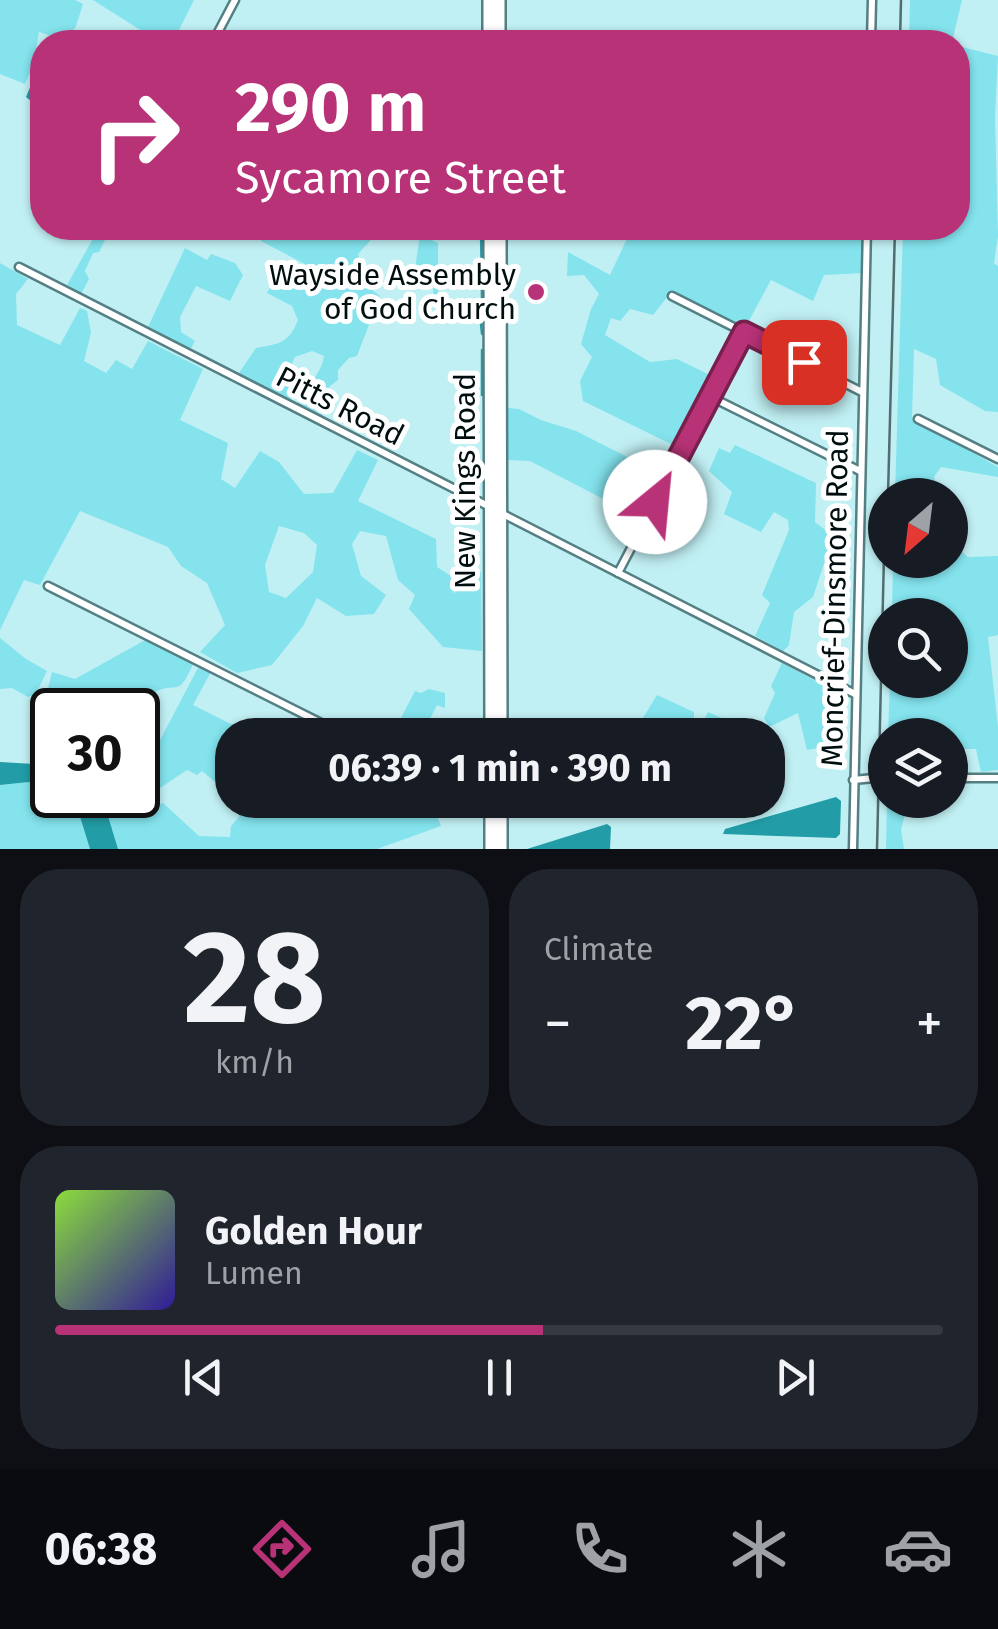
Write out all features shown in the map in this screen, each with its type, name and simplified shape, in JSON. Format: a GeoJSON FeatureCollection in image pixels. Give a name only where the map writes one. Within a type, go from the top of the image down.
{"type":"FeatureCollection","features":[{"type":"Feature","properties":{"kind":"highway"},"geometry":{"type":"LineString","coordinates":[[490,0],[490,30]]}},
{"type":"Feature","properties":{"kind":"highway"},"geometry":{"type":"LineString","coordinates":[[500,0],[500,30]]}},
{"type":"Feature","properties":{"kind":"highway","name":"New Kings Road"},"geometry":{"type":"LineString","coordinates":[[491,240],[499,718]]}},
{"type":"Feature","properties":{"kind":"highway","name":"New Kings Road"},"geometry":{"type":"LineString","coordinates":[[495,338],[499,240]]}},
{"type":"Feature","properties":{"kind":"highway","name":"New Kings Road"},"geometry":{"type":"LineString","coordinates":[[492,718],[496,657]]}},
{"type":"Feature","properties":{"kind":"highway"},"geometry":{"type":"LineString","coordinates":[[495,818],[496,844]]}},
{"type":"Feature","properties":{"kind":"street"},"geometry":{"type":"LineString","coordinates":[[219,30],[235,0]]}},
{"type":"Feature","properties":{"kind":"street"},"geometry":{"type":"LineString","coordinates":[[871,30],[872,0]]}},
{"type":"Feature","properties":{"kind":"street","name":"Moncrief-Dinsmore Road"},"geometry":{"type":"LineString","coordinates":[[853,849],[866,240]]}},
{"type":"Feature","properties":{"kind":"street","name":"Pitts Road"},"geometry":{"type":"LineString","coordinates":[[19,267],[855,694]]}},
{"type":"Feature","properties":{"kind":"street"},"geometry":{"type":"LineString","coordinates":[[672,296],[862,392]]}},
{"type":"Feature","properties":{"kind":"street"},"geometry":{"type":"LineString","coordinates":[[618,573],[744,332]]}},
{"type":"Feature","properties":{"kind":"street"},"geometry":{"type":"LineString","coordinates":[[711,396],[860,471]]}},
{"type":"Feature","properties":{"kind":"street"},"geometry":{"type":"LineString","coordinates":[[918,419],[998,459]]}},
{"type":"Feature","properties":{"kind":"street"},"geometry":{"type":"LineString","coordinates":[[48,586],[312,718]]}},
{"type":"Feature","properties":{"kind":"street"},"geometry":{"type":"LineString","coordinates":[[968,778],[998,778]]}},
{"type":"Feature","properties":{"kind":"street"},"geometry":{"type":"LineString","coordinates":[[853,780],[868,779]]}},
{"type":"Feature","properties":{"kind":"shaded area"},"geometry":{"type":"Polygon","coordinates":[[[0,0],[75,0],[83,4],[73,30],[30,30],[30,72],[25,84],[0,74],[0,0]]]}},
{"type":"Feature","properties":{"kind":"shaded area"},"geometry":{"type":"Polygon","coordinates":[[[93,0],[194,0],[179,30],[140,30],[93,0]]]}},
{"type":"Feature","properties":{"kind":"shaded area"},"geometry":{"type":"Polygon","coordinates":[[[910,0],[962,0],[955,30],[909,30],[910,0]]]}},
{"type":"Feature","properties":{"kind":"shaded area"},"geometry":{"type":"Polygon","coordinates":[[[970,49],[998,56],[998,236],[994,263],[998,266],[998,412],[985,411],[940,385],[936,359],[914,349],[912,418],[998,467],[998,477],[941,467],[934,477],[896,478],[903,240],[970,240],[970,49]]]}},
{"type":"Feature","properties":{"kind":"shaded area"},"geometry":{"type":"Polygon","coordinates":[[[92,240],[105,240],[99,252],[93,253],[85,271],[89,279],[81,294],[67,285],[92,240]]]}},
{"type":"Feature","properties":{"kind":"shaded area"},"geometry":{"type":"Polygon","coordinates":[[[371,240],[358,254],[367,286],[380,296],[357,356],[349,358],[338,370],[338,380],[329,387],[328,403],[321,417],[297,405],[324,356],[312,351],[295,357],[290,368],[298,380],[290,401],[239,373],[256,348],[282,341],[298,320],[292,306],[267,293],[283,262],[291,265],[284,282],[293,288],[319,276],[318,271],[261,241],[371,240]]]}},
{"type":"Feature","properties":{"kind":"shaded area"},"geometry":{"type":"Polygon","coordinates":[[[419,240],[438,243],[438,301],[434,302],[433,285],[414,276],[419,240]]]}},
{"type":"Feature","properties":{"kind":"shaded area"},"geometry":{"type":"Polygon","coordinates":[[[626,240],[864,240],[863,273],[824,275],[813,301],[771,280],[745,328],[672,291],[653,315],[630,309],[620,321],[611,318],[605,335],[650,362],[677,359],[716,378],[679,448],[583,401],[580,381],[592,357],[581,344],[599,294],[584,275],[567,276],[568,252],[610,275],[626,240]]]}},
{"type":"Feature","properties":{"kind":"shaded area"},"geometry":{"type":"Polygon","coordinates":[[[185,248],[207,260],[211,254],[235,263],[243,275],[230,301],[196,286],[180,317],[181,332],[195,341],[190,350],[148,327],[185,248]]]}},
{"type":"Feature","properties":{"kind":"shaded area"},"geometry":{"type":"Polygon","coordinates":[[[0,263],[28,279],[16,294],[17,325],[60,345],[80,308],[87,311],[91,333],[84,361],[106,373],[116,360],[132,369],[148,341],[203,369],[180,420],[228,443],[221,479],[235,488],[260,451],[279,462],[304,494],[333,493],[357,450],[378,460],[358,501],[436,539],[437,567],[451,576],[454,594],[469,571],[481,572],[482,651],[443,647],[409,609],[415,595],[398,580],[386,536],[360,531],[352,544],[361,576],[386,595],[374,614],[346,616],[317,598],[303,626],[272,665],[237,673],[200,652],[225,625],[207,583],[181,566],[168,547],[80,511],[40,585],[24,580],[0,630],[0,263]],[[279,526],[265,565],[269,592],[286,598],[313,572],[317,545],[304,533],[279,526]]]}},
{"type":"Feature","properties":{"kind":"shaded area"},"geometry":{"type":"Polygon","coordinates":[[[508,408],[576,431],[637,462],[615,505],[530,461],[505,460],[508,408]]]}},
{"type":"Feature","properties":{"kind":"shaded area"},"geometry":{"type":"Polygon","coordinates":[[[735,445],[816,483],[815,522],[833,536],[813,597],[794,612],[789,645],[783,651],[755,636],[770,603],[762,595],[789,530],[788,520],[774,512],[761,532],[724,514],[732,492],[709,471],[719,448],[730,453],[735,445]]]}},
{"type":"Feature","properties":{"kind":"shaded area"},"geometry":{"type":"Polygon","coordinates":[[[998,556],[998,635],[988,637],[998,727],[998,770],[981,772],[976,749],[968,749],[968,718],[889,718],[889,698],[968,698],[968,598],[892,598],[893,578],[968,578],[968,557],[998,556]]]}},
{"type":"Feature","properties":{"kind":"shaded area"},"geometry":{"type":"Polygon","coordinates":[[[0,638],[47,671],[39,688],[30,688],[30,696],[12,688],[0,689],[0,638]]]}},
{"type":"Feature","properties":{"kind":"shaded area"},"geometry":{"type":"Polygon","coordinates":[[[147,639],[193,664],[180,685],[160,690],[48,688],[52,672],[75,679],[147,639]]]}},
{"type":"Feature","properties":{"kind":"shaded area"},"geometry":{"type":"Polygon","coordinates":[[[782,663],[833,690],[831,746],[807,750],[798,713],[785,719],[764,718],[775,693],[771,686],[782,663]]]}},
{"type":"Feature","properties":{"kind":"shaded area"},"geometry":{"type":"Polygon","coordinates":[[[200,664],[212,670],[193,705],[219,718],[215,718],[215,782],[202,771],[197,775],[187,770],[160,788],[160,740],[200,664]]]}},
{"type":"Feature","properties":{"kind":"shaded area"},"geometry":{"type":"Polygon","coordinates":[[[429,689],[445,693],[445,708],[437,705],[430,718],[401,718],[415,691],[429,689]]]}},
{"type":"Feature","properties":{"kind":"shaded area"},"geometry":{"type":"Polygon","coordinates":[[[657,695],[694,712],[694,718],[643,718],[657,695]]]}},
{"type":"Feature","properties":{"kind":"shaded area"},"geometry":{"type":"Polygon","coordinates":[[[0,762],[30,764],[30,782],[0,785],[0,762]]]}},
{"type":"Feature","properties":{"kind":"shaded area"},"geometry":{"type":"Polygon","coordinates":[[[30,782],[30,818],[80,818],[90,849],[0,849],[0,785],[30,782]]]}},
{"type":"Feature","properties":{"kind":"shaded area"},"geometry":{"type":"Polygon","coordinates":[[[836,797],[841,801],[840,834],[836,838],[723,834],[725,829],[763,818],[785,818],[785,812],[836,797]]]}},
{"type":"Feature","properties":{"kind":"shaded area"},"geometry":{"type":"Polygon","coordinates":[[[163,803],[199,836],[230,837],[231,826],[238,818],[438,818],[441,826],[377,849],[118,849],[109,818],[160,818],[163,803]]]}},
{"type":"Feature","properties":{"kind":"shaded area"},"geometry":{"type":"Polygon","coordinates":[[[80,818],[109,818],[118,849],[90,849],[80,818]]]}},
{"type":"Feature","properties":{"kind":"shaded area"},"geometry":{"type":"Polygon","coordinates":[[[887,818],[904,818],[904,849],[886,849],[887,818]]]}},
{"type":"Feature","properties":{"kind":"shaded area"},"geometry":{"type":"Polygon","coordinates":[[[607,824],[611,827],[610,849],[527,849],[607,824]]]}},
{"type":"Feature","properties":{"kind":"waterway"},"geometry":{"type":"LineString","coordinates":[[481,240],[482,298]]}},
{"type":"Feature","properties":{"kind":"waterway"},"geometry":{"type":"LineString","coordinates":[[481,324],[482,334]]}},
{"type":"Feature","properties":{"kind":"waterway"},"geometry":{"type":"LineString","coordinates":[[482,350],[482,395]]}},
{"type":"Feature","properties":{"kind":"railway"},"geometry":{"type":"LineString","coordinates":[[900,30],[901,0]]}},
{"type":"Feature","properties":{"kind":"railway"},"geometry":{"type":"LineString","coordinates":[[888,478],[895,240]]}},
{"type":"Feature","properties":{"kind":"railway"},"geometry":{"type":"LineString","coordinates":[[877,849],[883,578]]}},
{"type":"Feature","properties":{"kind":"place","name":"Wayside Assembly of God Church"},"geometry":{"type":"Point","coordinates":[536,292]}},
{"type":"Feature","properties":{"kind":"route"},"geometry":{"type":"LineString","coordinates":[[655,502],[744,332],[804,362]]}}]}
